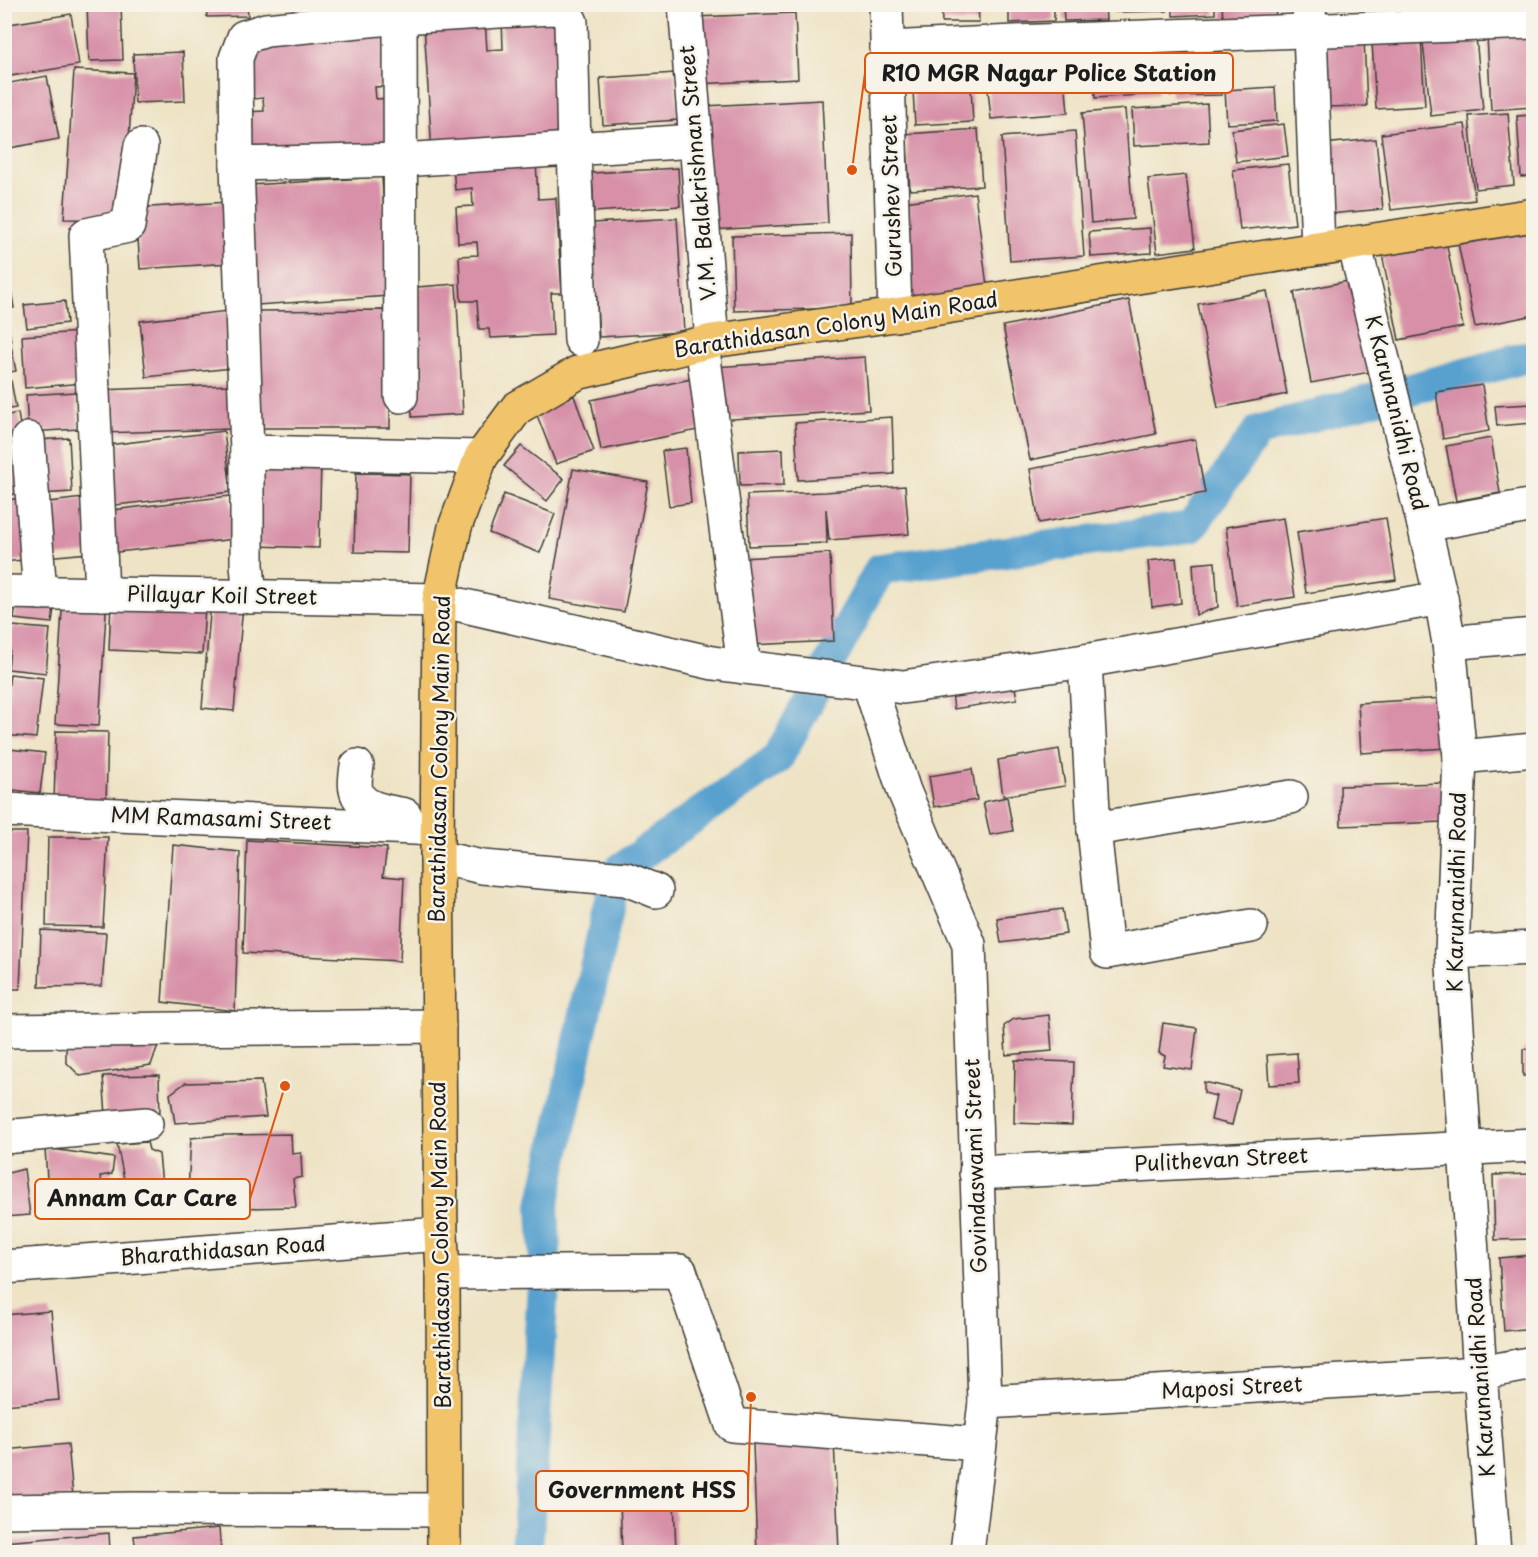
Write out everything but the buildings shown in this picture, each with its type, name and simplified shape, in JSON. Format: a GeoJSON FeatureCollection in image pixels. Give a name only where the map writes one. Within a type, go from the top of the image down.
{"type":"FeatureCollection","features":[{"type":"Feature","properties":{"kind":"main road","name":"Barathidasan Colony Main Road"},"geometry":{"type":"LineString","coordinates":[[444,1552],[444,1510],[458,1273],[441,1234],[437,834],[439,600],[455,527],[481,457],[517,408],[577,373],[707,342],[896,315],[1533,215]]}},
{"type":"Feature","properties":{"kind":"street","name":"V.M. Balakrishnan Street"},"geometry":{"type":"LineString","coordinates":[[685,4],[707,342],[744,667]]}},
{"type":"Feature","properties":{"kind":"street","name":"Gurushev Street"},"geometry":{"type":"LineString","coordinates":[[886,4],[896,315]]}},
{"type":"Feature","properties":{"kind":"street"},"geometry":{"type":"LineString","coordinates":[[250,597],[247,565],[248,452],[237,164],[236,58],[244,37],[266,30],[400,17],[564,9],[571,22],[573,150],[581,340]]}},
{"type":"Feature","properties":{"kind":"street"},"geometry":{"type":"LineString","coordinates":[[400,17],[401,396]]}},
{"type":"Feature","properties":{"kind":"street"},"geometry":{"type":"LineString","coordinates":[[1310,18],[1318,248]]}},
{"type":"Feature","properties":{"kind":"street"},"geometry":{"type":"LineString","coordinates":[[887,48],[1015,42],[1310,18],[1533,22]]}},
{"type":"Feature","properties":{"kind":"street"},"geometry":{"type":"LineString","coordinates":[[237,164],[401,160],[695,141]]}},
{"type":"Feature","properties":{"kind":"street"},"geometry":{"type":"LineString","coordinates":[[102,594],[86,235],[128,226],[141,146]]}},
{"type":"Feature","properties":{"kind":"street","name":"K Karunanidhi Road"},"geometry":{"type":"LineString","coordinates":[[1354,243],[1424,525],[1449,643],[1460,757],[1452,952],[1494,1552]]}},
{"type":"Feature","properties":{"kind":"street"},"geometry":{"type":"LineString","coordinates":[[28,439],[40,593]]}},
{"type":"Feature","properties":{"kind":"street"},"geometry":{"type":"LineString","coordinates":[[248,452],[481,457]]}},
{"type":"Feature","properties":{"kind":"street"},"geometry":{"type":"LineString","coordinates":[[1424,525],[1533,504]]}},
{"type":"Feature","properties":{"kind":"street","name":"Pillayar Koil Street"},"geometry":{"type":"LineString","coordinates":[[4,592],[439,600],[713,663],[903,687],[1085,661],[1441,598]]}},
{"type":"Feature","properties":{"kind":"street"},"geometry":{"type":"LineString","coordinates":[[1449,643],[1533,635]]}},
{"type":"Feature","properties":{"kind":"street"},"geometry":{"type":"LineString","coordinates":[[1085,661],[1094,829],[1107,952],[1251,927]]}},
{"type":"Feature","properties":{"kind":"street","name":"Govindaswami Street"},"geometry":{"type":"LineString","coordinates":[[869,683],[904,791],[969,944],[985,1402],[967,1552]]}},
{"type":"Feature","properties":{"kind":"street"},"geometry":{"type":"LineString","coordinates":[[1460,757],[1533,750]]}},
{"type":"Feature","properties":{"kind":"street"},"geometry":{"type":"LineString","coordinates":[[357,766],[355,788],[358,798],[379,810],[416,816],[482,867],[626,879],[656,891]]}},
{"type":"Feature","properties":{"kind":"street"},"geometry":{"type":"LineString","coordinates":[[1094,829],[1291,797]]}},
{"type":"Feature","properties":{"kind":"street","name":"MM Ramasami Street"},"geometry":{"type":"LineString","coordinates":[[4,810],[437,834]]}},
{"type":"Feature","properties":{"kind":"street"},"geometry":{"type":"LineString","coordinates":[[1452,952],[1533,948]]}},
{"type":"Feature","properties":{"kind":"street"},"geometry":{"type":"LineString","coordinates":[[4,1031],[439,1026]]}},
{"type":"Feature","properties":{"kind":"street"},"geometry":{"type":"LineString","coordinates":[[4,1137],[146,1124]]}},
{"type":"Feature","properties":{"kind":"street","name":"Pulithevan Street"},"geometry":{"type":"LineString","coordinates":[[976,1173],[1533,1145]]}},
{"type":"Feature","properties":{"kind":"street","name":"Bharathidasan Road"},"geometry":{"type":"LineString","coordinates":[[4,1267],[441,1234]]}},
{"type":"Feature","properties":{"kind":"street"},"geometry":{"type":"LineString","coordinates":[[458,1273],[680,1271],[732,1425],[979,1444]]}},
{"type":"Feature","properties":{"kind":"street","name":"Maposi Street"},"geometry":{"type":"LineString","coordinates":[[985,1402],[1480,1373],[1533,1363]]}},
{"type":"Feature","properties":{"kind":"street"},"geometry":{"type":"LineString","coordinates":[[4,1511],[444,1510]]}},
{"type":"Feature","properties":{"kind":"waterway"},"geometry":{"type":"LineString","coordinates":[[527,1552],[545,1251],[543,1205],[616,872],[778,758],[880,569],[1191,527],[1258,431],[1534,355]]}},
{"type":"Feature","properties":{"kind":"place","name":"R10 MGR Nagar Police Station"},"geometry":{"type":"Point","coordinates":[852,170]}},
{"type":"Feature","properties":{"kind":"place","name":"Annam Car Care"},"geometry":{"type":"Point","coordinates":[285,1086]}},
{"type":"Feature","properties":{"kind":"place","name":"Government HSS"},"geometry":{"type":"Point","coordinates":[751,1397]}}]}
